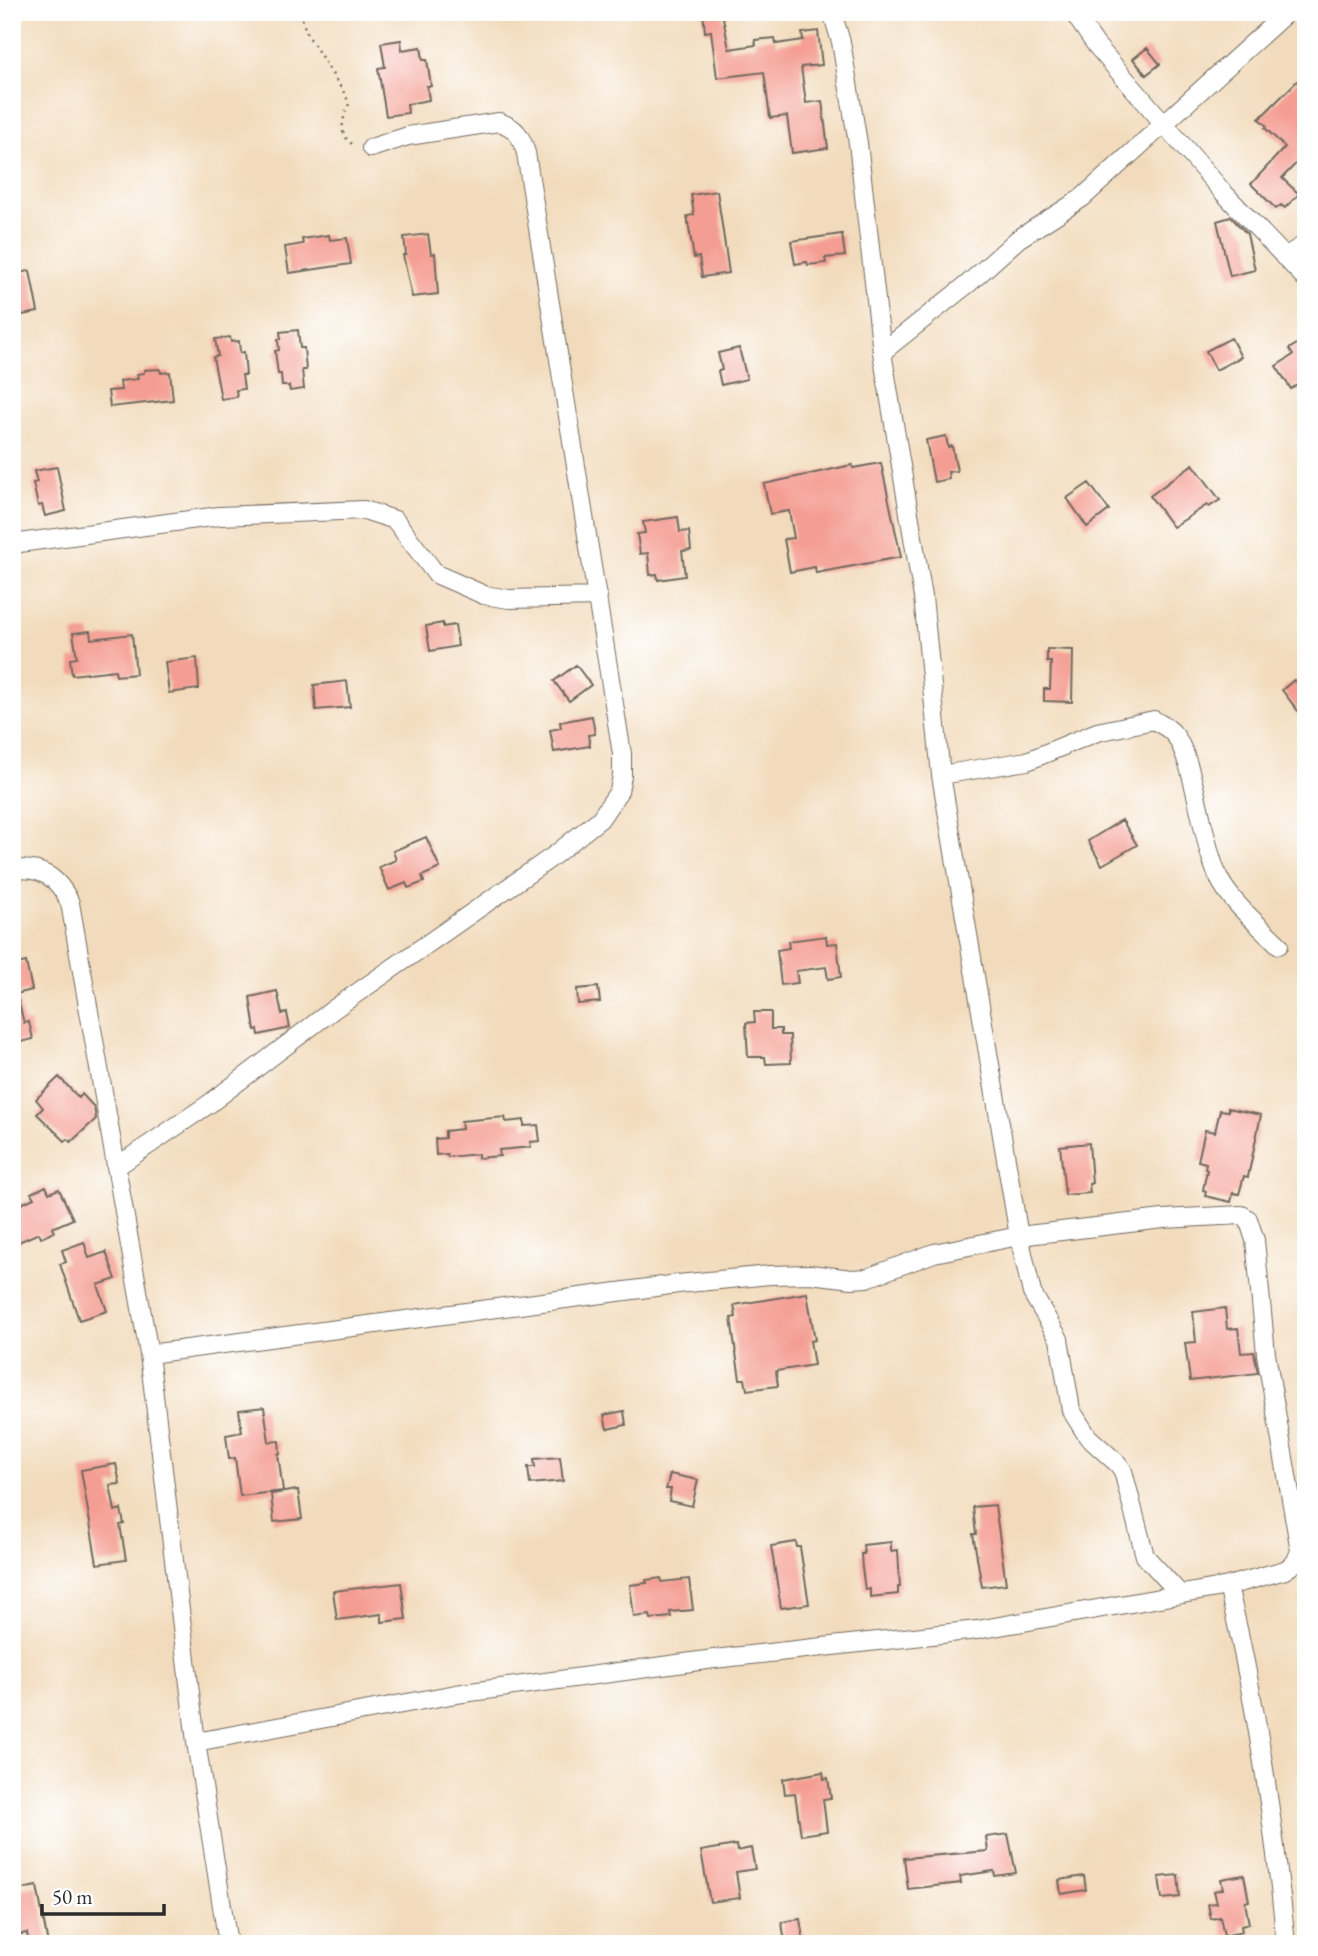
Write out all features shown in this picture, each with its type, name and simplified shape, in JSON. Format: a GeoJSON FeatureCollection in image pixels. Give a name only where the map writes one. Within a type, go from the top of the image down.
{"type":"FeatureCollection","features":[{"type":"Feature","properties":{"kind":"street"},"geometry":{"type":"LineString","coordinates":[[832,12],[841,42],[858,143],[882,352],[923,597],[942,775],[1019,1236],[1032,1293],[1059,1339],[1070,1410],[1088,1437],[1123,1471],[1145,1556],[1180,1594]]}},
{"type":"Feature","properties":{"kind":"street"},"geometry":{"type":"LineString","coordinates":[[1073,12],[1096,45],[1222,191],[1306,279]]}},
{"type":"Feature","properties":{"kind":"street"},"geometry":{"type":"LineString","coordinates":[[882,352],[969,284],[1018,239],[1082,198],[1287,12]]}},
{"type":"Feature","properties":{"kind":"street"},"geometry":{"type":"LineString","coordinates":[[116,1167],[209,1104],[334,1009],[552,857],[600,819],[619,791],[622,754],[528,166],[520,135],[511,126],[499,122],[408,136],[371,148]]}},
{"type":"Feature","properties":{"kind":"street"},"geometry":{"type":"LineString","coordinates":[[1284,257],[1306,244]]}},
{"type":"Feature","properties":{"kind":"street"},"geometry":{"type":"LineString","coordinates":[[12,544],[219,516],[364,510],[395,520],[436,575],[484,595],[509,599],[598,597]]}},
{"type":"Feature","properties":{"kind":"street"},"geometry":{"type":"LineString","coordinates":[[942,775],[1027,761],[1097,732],[1154,720],[1171,731],[1185,755],[1208,848],[1220,880],[1279,945]]}},
{"type":"Feature","properties":{"kind":"street"},"geometry":{"type":"LineString","coordinates":[[12,870],[25,868],[53,877],[70,903],[149,1354],[197,1742],[228,1944]]}},
{"type":"Feature","properties":{"kind":"street"},"geometry":{"type":"LineString","coordinates":[[149,1354],[678,1284],[770,1275],[810,1274],[867,1278],[934,1254],[1019,1236],[1073,1228],[1242,1214],[1248,1219],[1255,1240],[1266,1354],[1300,1551],[1295,1563],[1285,1570],[1228,1586],[977,1630],[713,1659],[456,1694],[197,1742]]}},
{"type":"Feature","properties":{"kind":"street"},"geometry":{"type":"LineString","coordinates":[[1228,1586],[1248,1668],[1265,1771],[1286,1944]]}},
{"type":"Feature","properties":{"kind":"path"},"geometry":{"type":"LineString","coordinates":[[300,12],[306,32],[349,104],[342,132],[347,141],[356,147],[371,148]]}},
{"type":"Feature","properties":{"kind":"building"},"geometry":{"type":"Polygon","coordinates":[[[703,12],[722,12],[729,49],[756,45],[755,40],[775,38],[776,44],[803,40],[802,33],[818,31],[822,65],[801,67],[806,103],[822,101],[828,148],[792,153],[787,116],[770,118],[764,72],[717,78],[711,31],[705,32],[703,12]]]}},
{"type":"Feature","properties":{"kind":"building"},"geometry":{"type":"Polygon","coordinates":[[[401,40],[402,50],[421,47],[423,60],[427,60],[431,86],[427,86],[429,100],[407,104],[408,113],[386,116],[378,68],[385,67],[381,43],[401,40]]]}},
{"type":"Feature","properties":{"kind":"building"},"geometry":{"type":"Polygon","coordinates":[[[1147,48],[1160,64],[1146,75],[1133,59],[1147,48]]]}},
{"type":"Feature","properties":{"kind":"building"},"geometry":{"type":"Polygon","coordinates":[[[1298,80],[1306,87],[1306,153],[1282,178],[1299,194],[1285,208],[1281,205],[1276,209],[1251,184],[1285,147],[1259,119],[1298,80]]]}},
{"type":"Feature","properties":{"kind":"building"},"geometry":{"type":"Polygon","coordinates":[[[717,191],[729,273],[702,277],[699,257],[694,258],[687,216],[694,215],[691,195],[717,191]]]}},
{"type":"Feature","properties":{"kind":"building"},"geometry":{"type":"Polygon","coordinates":[[[1231,217],[1247,234],[1255,270],[1230,276],[1217,221],[1231,217]]]}},
{"type":"Feature","properties":{"kind":"building"},"geometry":{"type":"Polygon","coordinates":[[[428,234],[431,254],[435,253],[438,294],[412,297],[403,255],[406,255],[404,237],[428,234]]]}},
{"type":"Feature","properties":{"kind":"building"},"geometry":{"type":"Polygon","coordinates":[[[842,234],[845,256],[825,258],[826,263],[795,264],[791,241],[842,234]]]}},
{"type":"Feature","properties":{"kind":"building"},"geometry":{"type":"Polygon","coordinates":[[[329,235],[330,240],[347,238],[351,264],[289,273],[285,247],[303,244],[302,239],[329,235]]]}},
{"type":"Feature","properties":{"kind":"building"},"geometry":{"type":"Polygon","coordinates":[[[30,271],[38,312],[12,317],[12,274],[30,271]]]}},
{"type":"Feature","properties":{"kind":"building"},"geometry":{"type":"Polygon","coordinates":[[[298,330],[300,348],[304,348],[304,389],[290,391],[289,386],[282,386],[275,351],[279,350],[280,332],[298,330]]]}},
{"type":"Feature","properties":{"kind":"building"},"geometry":{"type":"Polygon","coordinates":[[[230,337],[231,342],[239,341],[240,353],[244,352],[244,389],[236,390],[237,397],[221,399],[213,357],[218,356],[215,339],[230,337]]]}},
{"type":"Feature","properties":{"kind":"building"},"geometry":{"type":"Polygon","coordinates":[[[1231,338],[1241,357],[1216,370],[1206,351],[1231,338]]]}},
{"type":"Feature","properties":{"kind":"building"},"geometry":{"type":"Polygon","coordinates":[[[1306,338],[1306,379],[1291,389],[1276,366],[1293,355],[1289,349],[1306,338]]]}},
{"type":"Feature","properties":{"kind":"building"},"geometry":{"type":"Polygon","coordinates":[[[739,348],[747,379],[721,385],[718,371],[722,370],[718,353],[739,348]]]}},
{"type":"Feature","properties":{"kind":"building"},"geometry":{"type":"Polygon","coordinates":[[[160,369],[161,373],[170,372],[173,400],[110,407],[108,391],[121,390],[120,381],[138,379],[137,374],[144,373],[144,370],[160,369]]]}},
{"type":"Feature","properties":{"kind":"building"},"geometry":{"type":"Polygon","coordinates":[[[946,436],[948,447],[952,446],[957,471],[948,472],[949,479],[934,482],[926,440],[946,436]]]}},
{"type":"Feature","properties":{"kind":"building"},"geometry":{"type":"Polygon","coordinates":[[[881,463],[901,557],[816,573],[815,567],[790,572],[784,539],[794,538],[789,511],[770,514],[764,484],[852,465],[853,468],[881,463]]]}},
{"type":"Feature","properties":{"kind":"building"},"geometry":{"type":"Polygon","coordinates":[[[1193,464],[1220,500],[1209,507],[1207,505],[1173,527],[1150,496],[1193,464]]]}},
{"type":"Feature","properties":{"kind":"building"},"geometry":{"type":"Polygon","coordinates":[[[57,467],[66,511],[45,516],[42,505],[38,506],[33,483],[37,482],[34,471],[57,467]]]}},
{"type":"Feature","properties":{"kind":"building"},"geometry":{"type":"Polygon","coordinates":[[[1089,483],[1109,510],[1087,527],[1067,498],[1089,483]]]}},
{"type":"Feature","properties":{"kind":"building"},"geometry":{"type":"Polygon","coordinates":[[[678,517],[680,532],[689,531],[691,550],[682,551],[685,576],[658,580],[657,574],[650,575],[648,553],[640,554],[637,534],[645,533],[643,522],[678,517]]]}},
{"type":"Feature","properties":{"kind":"building"},"geometry":{"type":"Polygon","coordinates":[[[443,623],[443,627],[455,625],[458,646],[430,651],[426,626],[443,623]]]}},
{"type":"Feature","properties":{"kind":"building"},"geometry":{"type":"Polygon","coordinates":[[[90,631],[91,639],[132,634],[136,674],[116,676],[115,670],[72,675],[70,659],[77,658],[73,633],[90,631]]]}},
{"type":"Feature","properties":{"kind":"building"},"geometry":{"type":"Polygon","coordinates":[[[1047,649],[1073,650],[1072,702],[1044,701],[1044,689],[1050,689],[1051,662],[1047,662],[1047,649]]]}},
{"type":"Feature","properties":{"kind":"building"},"geometry":{"type":"Polygon","coordinates":[[[197,658],[199,689],[169,693],[165,662],[197,658]]]}},
{"type":"Feature","properties":{"kind":"building"},"geometry":{"type":"Polygon","coordinates":[[[576,665],[591,685],[569,701],[554,681],[576,665]]]}},
{"type":"Feature","properties":{"kind":"building"},"geometry":{"type":"Polygon","coordinates":[[[1294,680],[1306,695],[1306,705],[1298,711],[1282,690],[1294,680]]]}},
{"type":"Feature","properties":{"kind":"building"},"geometry":{"type":"Polygon","coordinates":[[[347,681],[350,707],[316,710],[314,685],[347,681]]]}},
{"type":"Feature","properties":{"kind":"building"},"geometry":{"type":"Polygon","coordinates":[[[592,716],[595,734],[588,735],[590,746],[554,752],[550,730],[561,728],[560,722],[592,716]]]}},
{"type":"Feature","properties":{"kind":"building"},"geometry":{"type":"Polygon","coordinates":[[[1122,820],[1137,845],[1102,865],[1088,841],[1122,820]]]}},
{"type":"Feature","properties":{"kind":"building"},"geometry":{"type":"Polygon","coordinates":[[[426,837],[440,868],[422,876],[424,882],[408,888],[406,883],[389,890],[379,867],[396,860],[393,851],[426,837]]]}},
{"type":"Feature","properties":{"kind":"building"},"geometry":{"type":"Polygon","coordinates":[[[826,936],[827,944],[837,943],[841,977],[828,979],[826,967],[796,971],[798,983],[781,985],[777,950],[789,948],[788,941],[826,936]]]}},
{"type":"Feature","properties":{"kind":"building"},"geometry":{"type":"Polygon","coordinates":[[[26,962],[32,990],[12,995],[12,965],[26,962]]]}},
{"type":"Feature","properties":{"kind":"building"},"geometry":{"type":"Polygon","coordinates":[[[598,987],[600,1002],[578,1004],[577,989],[598,987]]]}},
{"type":"Feature","properties":{"kind":"building"},"geometry":{"type":"Polygon","coordinates":[[[277,991],[282,1014],[287,1013],[290,1028],[259,1035],[258,1029],[255,1030],[250,997],[277,991]]]}},
{"type":"Feature","properties":{"kind":"building"},"geometry":{"type":"Polygon","coordinates":[[[17,996],[24,1023],[29,1022],[33,1039],[12,1044],[12,997],[17,996]]]}},
{"type":"Feature","properties":{"kind":"building"},"geometry":{"type":"Polygon","coordinates":[[[754,1012],[771,1012],[771,1029],[781,1029],[781,1035],[790,1035],[791,1063],[766,1064],[765,1057],[748,1057],[746,1023],[755,1022],[754,1012]]]}},
{"type":"Feature","properties":{"kind":"building"},"geometry":{"type":"Polygon","coordinates":[[[59,1077],[79,1098],[82,1094],[94,1107],[96,1119],[71,1142],[68,1139],[65,1141],[37,1114],[43,1108],[36,1099],[59,1077]]]}},
{"type":"Feature","properties":{"kind":"building"},"geometry":{"type":"Polygon","coordinates":[[[1228,1108],[1261,1115],[1248,1177],[1244,1176],[1239,1194],[1233,1193],[1231,1202],[1205,1196],[1206,1191],[1203,1190],[1206,1163],[1198,1161],[1205,1130],[1215,1132],[1220,1110],[1228,1111],[1228,1108]]]}},
{"type":"Feature","properties":{"kind":"building"},"geometry":{"type":"Polygon","coordinates":[[[505,1117],[506,1122],[524,1120],[524,1126],[538,1125],[540,1141],[530,1142],[531,1147],[499,1150],[500,1156],[478,1158],[478,1154],[448,1157],[447,1154],[436,1155],[435,1139],[445,1138],[445,1131],[462,1129],[461,1121],[505,1117]]]}},
{"type":"Feature","properties":{"kind":"building"},"geometry":{"type":"Polygon","coordinates":[[[1089,1143],[1092,1183],[1089,1184],[1090,1193],[1065,1195],[1060,1146],[1089,1143]]]}},
{"type":"Feature","properties":{"kind":"building"},"geometry":{"type":"Polygon","coordinates":[[[46,1186],[49,1193],[59,1189],[73,1219],[52,1228],[54,1232],[41,1238],[39,1233],[12,1245],[12,1208],[34,1198],[31,1193],[46,1186]]]}},
{"type":"Feature","properties":{"kind":"building"},"geometry":{"type":"Polygon","coordinates":[[[84,1242],[89,1258],[106,1252],[116,1279],[98,1285],[107,1311],[79,1320],[60,1264],[66,1262],[62,1250],[84,1242]]]}},
{"type":"Feature","properties":{"kind":"building"},"geometry":{"type":"Polygon","coordinates":[[[807,1293],[815,1340],[810,1341],[814,1365],[776,1371],[778,1386],[747,1390],[745,1379],[740,1379],[734,1340],[731,1318],[736,1317],[734,1305],[807,1293]]]}},
{"type":"Feature","properties":{"kind":"building"},"geometry":{"type":"Polygon","coordinates":[[[1225,1308],[1227,1329],[1238,1328],[1241,1353],[1254,1352],[1258,1373],[1190,1381],[1185,1343],[1196,1342],[1193,1312],[1225,1308]]]}},
{"type":"Feature","properties":{"kind":"building"},"geometry":{"type":"Polygon","coordinates":[[[264,1407],[269,1442],[279,1441],[283,1491],[240,1496],[235,1458],[229,1459],[226,1435],[242,1432],[239,1410],[264,1407]]]}},
{"type":"Feature","properties":{"kind":"building"},"geometry":{"type":"Polygon","coordinates":[[[624,1411],[626,1425],[607,1429],[604,1415],[624,1411]]]}},
{"type":"Feature","properties":{"kind":"building"},"geometry":{"type":"Polygon","coordinates":[[[560,1457],[563,1481],[530,1484],[528,1467],[535,1467],[534,1459],[560,1457]]]}},
{"type":"Feature","properties":{"kind":"building"},"geometry":{"type":"Polygon","coordinates":[[[116,1464],[120,1484],[110,1485],[115,1511],[121,1509],[124,1524],[120,1525],[126,1560],[97,1564],[81,1470],[116,1464]]]}},
{"type":"Feature","properties":{"kind":"building"},"geometry":{"type":"Polygon","coordinates":[[[670,1474],[698,1480],[692,1506],[669,1501],[671,1489],[666,1489],[670,1474]]]}},
{"type":"Feature","properties":{"kind":"building"},"geometry":{"type":"Polygon","coordinates":[[[298,1490],[302,1519],[274,1522],[271,1494],[298,1490]]]}},
{"type":"Feature","properties":{"kind":"building"},"geometry":{"type":"Polygon","coordinates":[[[995,1505],[1006,1584],[982,1587],[973,1534],[976,1534],[973,1507],[995,1505]]]}},
{"type":"Feature","properties":{"kind":"building"},"geometry":{"type":"Polygon","coordinates":[[[796,1542],[797,1547],[800,1547],[809,1604],[781,1608],[771,1546],[796,1542]]]}},
{"type":"Feature","properties":{"kind":"building"},"geometry":{"type":"Polygon","coordinates":[[[891,1542],[891,1551],[898,1550],[898,1594],[870,1597],[870,1589],[865,1590],[862,1568],[863,1545],[891,1542]]]}},
{"type":"Feature","properties":{"kind":"building"},"geometry":{"type":"Polygon","coordinates":[[[661,1578],[662,1582],[689,1579],[693,1610],[670,1612],[671,1617],[634,1617],[630,1585],[661,1578]]]}},
{"type":"Feature","properties":{"kind":"building"},"geometry":{"type":"Polygon","coordinates":[[[401,1583],[406,1619],[382,1622],[382,1614],[337,1620],[333,1591],[401,1583]]]}},
{"type":"Feature","properties":{"kind":"building"},"geometry":{"type":"Polygon","coordinates":[[[823,1772],[824,1779],[828,1778],[831,1798],[823,1799],[827,1831],[801,1835],[795,1793],[785,1794],[783,1779],[823,1772]]]}},
{"type":"Feature","properties":{"kind":"building"},"geometry":{"type":"Polygon","coordinates":[[[1008,1834],[1016,1873],[995,1876],[994,1871],[960,1876],[961,1883],[908,1889],[904,1858],[988,1851],[986,1837],[1008,1834]]]}},
{"type":"Feature","properties":{"kind":"building"},"geometry":{"type":"Polygon","coordinates":[[[736,1845],[737,1851],[751,1848],[755,1869],[736,1872],[740,1898],[710,1902],[701,1851],[736,1845]]]}},
{"type":"Feature","properties":{"kind":"building"},"geometry":{"type":"Polygon","coordinates":[[[1178,1875],[1180,1897],[1162,1899],[1159,1877],[1178,1875]]]}},
{"type":"Feature","properties":{"kind":"building"},"geometry":{"type":"Polygon","coordinates":[[[1244,1875],[1249,1901],[1245,1902],[1249,1924],[1241,1926],[1242,1932],[1224,1936],[1220,1917],[1211,1919],[1208,1904],[1217,1903],[1214,1891],[1223,1889],[1221,1879],[1244,1875]]]}},
{"type":"Feature","properties":{"kind":"building"},"geometry":{"type":"Polygon","coordinates":[[[1084,1876],[1086,1890],[1061,1894],[1059,1880],[1084,1876]]]}},
{"type":"Feature","properties":{"kind":"building"},"geometry":{"type":"Polygon","coordinates":[[[37,1886],[48,1944],[29,1944],[27,1933],[12,1936],[12,1920],[17,1919],[12,1891],[37,1886]]]}},
{"type":"Feature","properties":{"kind":"building"},"geometry":{"type":"Polygon","coordinates":[[[800,1919],[804,1944],[785,1944],[782,1922],[800,1919]]]}}]}
